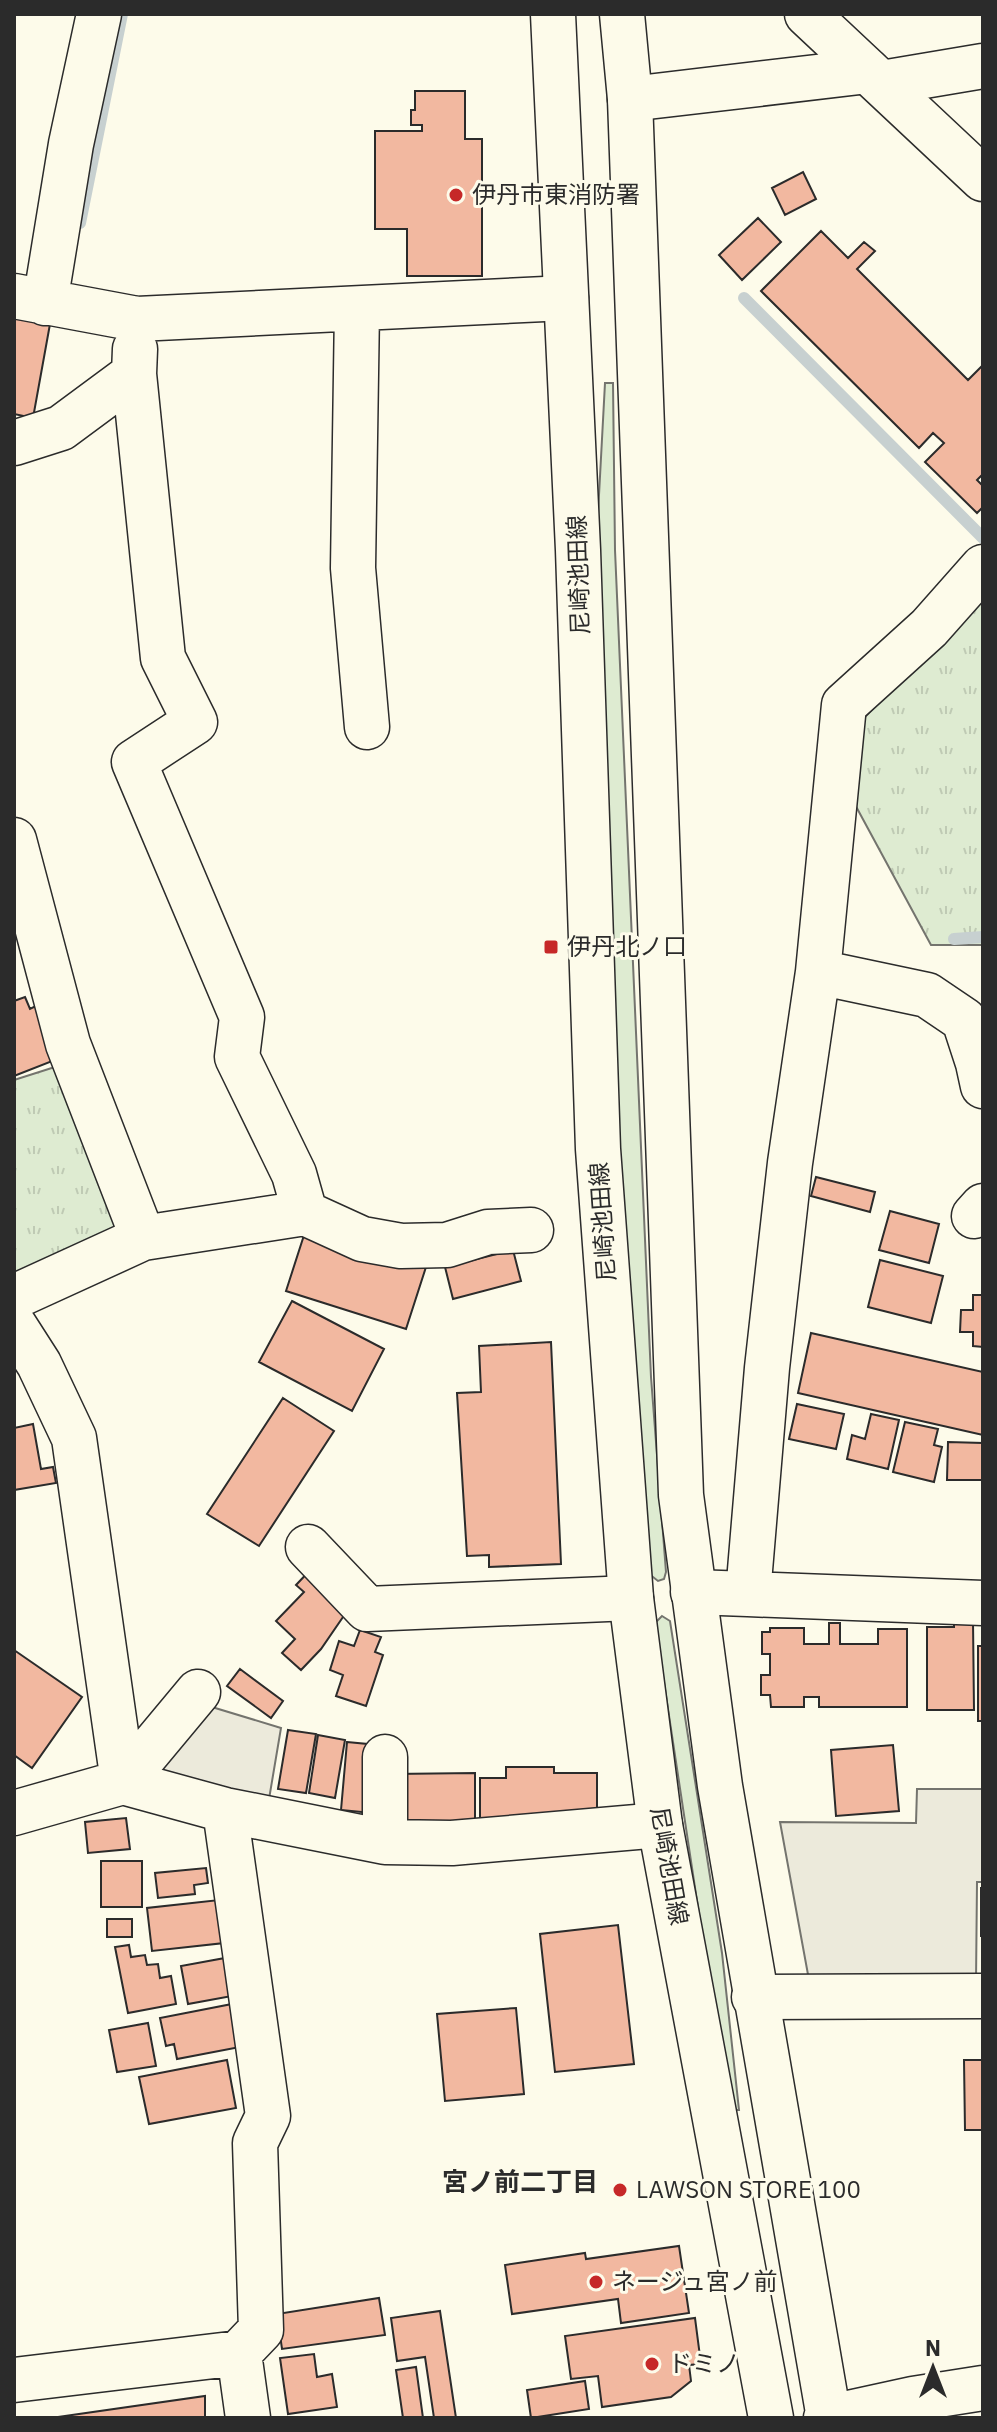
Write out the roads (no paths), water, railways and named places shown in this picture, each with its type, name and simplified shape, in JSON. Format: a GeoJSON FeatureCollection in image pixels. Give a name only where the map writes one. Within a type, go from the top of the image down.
{"type":"FeatureCollection","features":[{"type":"Feature","properties":{"kind":"street"},"geometry":{"type":"LineString","coordinates":[[99,14],[71,144],[30,300],[137,319],[566,298]]}},
{"type":"Feature","properties":{"kind":"street","name":"尼崎池田線"},"geometry":{"type":"LineString","coordinates":[[553,14],[579,582],[598,1149],[631,1598],[660,1825],[771,2418]]}},
{"type":"Feature","properties":{"kind":"street"},"geometry":{"type":"LineString","coordinates":[[622,14],[630,99],[681,1495],[720,1786],[828,2417],[983,2388]]}},
{"type":"Feature","properties":{"kind":"street"},"geometry":{"type":"LineString","coordinates":[[807,14],[983,179]]}},
{"type":"Feature","properties":{"kind":"street"},"geometry":{"type":"LineString","coordinates":[[630,99],[983,66]]}},
{"type":"Feature","properties":{"kind":"street"},"geometry":{"type":"LineString","coordinates":[[357,309],[341,568],[367,727]]}},
{"type":"Feature","properties":{"kind":"street"},"geometry":{"type":"LineString","coordinates":[[137,319],[134,374],[163,658],[200,732],[134,762],[242,1017],[237,1057],[294,1174],[305,1213]]}},
{"type":"Feature","properties":{"kind":"street"},"geometry":{"type":"LineString","coordinates":[[14,443],[61,428],[134,374]]}},
{"type":"Feature","properties":{"kind":"street"},"geometry":{"type":"LineString","coordinates":[[748,1594],[767,1368],[790,1163],[818,972],[844,705],[929,628],[983,567]]}},
{"type":"Feature","properties":{"kind":"street"},"geometry":{"type":"LineString","coordinates":[[14,840],[68,1044],[143,1238]]}},
{"type":"Feature","properties":{"kind":"street"},"geometry":{"type":"LineString","coordinates":[[818,972],[927,995],[973,1021],[983,1086]]}},
{"type":"Feature","properties":{"kind":"street"},"geometry":{"type":"LineString","coordinates":[[14,1297],[143,1238],[305,1213],[362,1239],[401,1246],[447,1245],[488,1232],[531,1230]]}},
{"type":"Feature","properties":{"kind":"street"},"geometry":{"type":"LineString","coordinates":[[14,1325],[39,1364],[74,1438],[123,1782]]}},
{"type":"Feature","properties":{"kind":"street"},"geometry":{"type":"LineString","coordinates":[[308,1547],[367,1609],[631,1598]]}},
{"type":"Feature","properties":{"kind":"street"},"geometry":{"type":"LineString","coordinates":[[693,1592],[983,1603]]}},
{"type":"Feature","properties":{"kind":"street"},"geometry":{"type":"LineString","coordinates":[[123,1782],[198,1692]]}},
{"type":"Feature","properties":{"kind":"street"},"geometry":{"type":"LineString","coordinates":[[385,1757],[385,1842]]}},
{"type":"Feature","properties":{"kind":"street"},"geometry":{"type":"LineString","coordinates":[[14,1813],[123,1782],[225,1810],[385,1842],[452,1843],[660,1825]]}},
{"type":"Feature","properties":{"kind":"street"},"geometry":{"type":"LineString","coordinates":[[14,2380],[239,2353],[261,2330],[255,2143],[268,2116],[225,1810]]}},
{"type":"Feature","properties":{"kind":"street"},"geometry":{"type":"LineString","coordinates":[[754,1997],[983,1996]]}},
{"type":"Feature","properties":{"kind":"street"},"geometry":{"type":"LineString","coordinates":[[239,2353],[248,2418]]}},
{"type":"Feature","properties":{"kind":"waterway"},"geometry":{"type":"LineString","coordinates":[[80,223],[122,14]]}},
{"type":"Feature","properties":{"kind":"waterway"},"geometry":{"type":"LineString","coordinates":[[744,298],[983,538]]}},
{"type":"Feature","properties":{"kind":"waterway"},"geometry":{"type":"LineString","coordinates":[[954,939],[983,937]]}},
{"type":"Feature","properties":{"kind":"place","name":"伊丹市東消防署"},"geometry":{"type":"Point","coordinates":[456,195]}},
{"type":"Feature","properties":{"kind":"place","name":"伊丹北ノ口"},"geometry":{"type":"Point","coordinates":[551,947]}},
{"type":"Feature","properties":{"kind":"place","name":"LAWSON STORE 100"},"geometry":{"type":"Point","coordinates":[620,2190]}},
{"type":"Feature","properties":{"kind":"place","name":"ネージュ宮ノ前"},"geometry":{"type":"Point","coordinates":[596,2282]}},
{"type":"Feature","properties":{"kind":"place","name":"ドミノ"},"geometry":{"type":"Point","coordinates":[652,2364]}},
{"type":"Feature","properties":{"kind":"district","name":"宮ノ前二丁目"},"geometry":{"type":"Point","coordinates":[520,2182]}}]}
